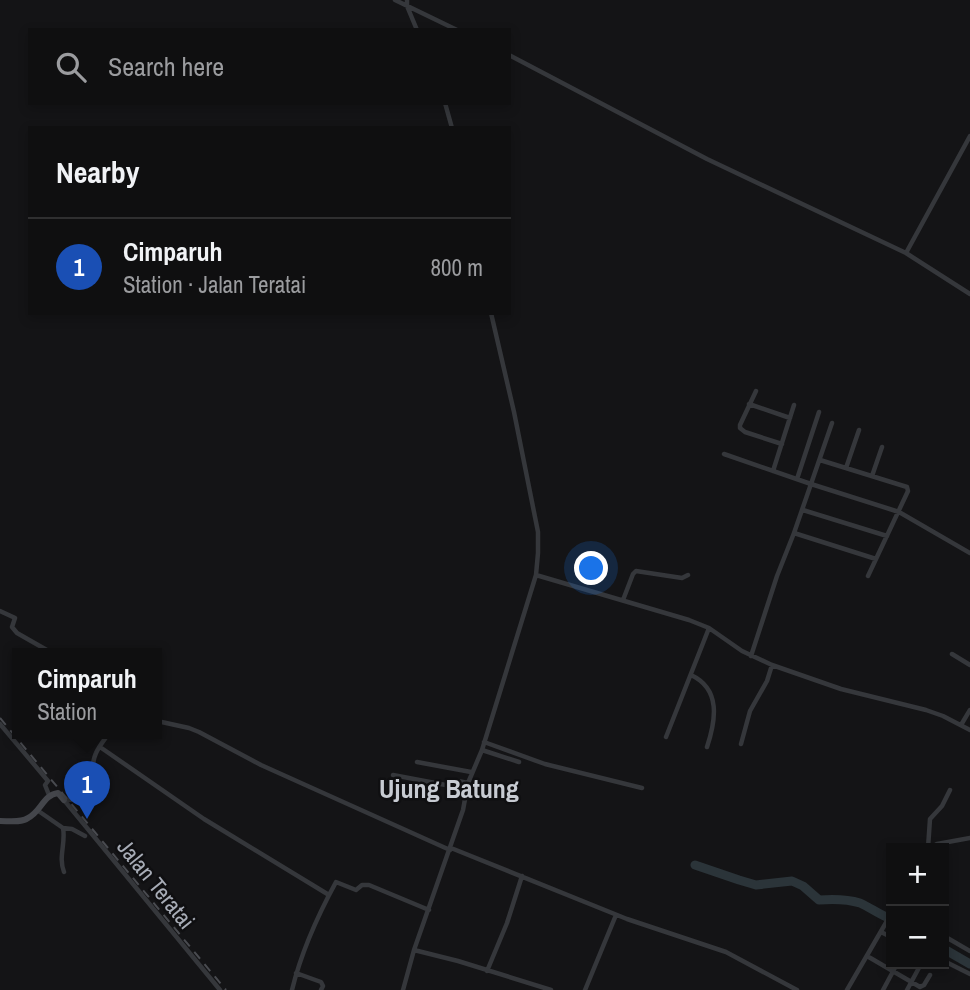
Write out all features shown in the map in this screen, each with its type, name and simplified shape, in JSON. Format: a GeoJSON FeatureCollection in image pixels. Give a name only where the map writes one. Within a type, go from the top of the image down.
{"type":"FeatureCollection","features":[{"type":"Feature","properties":{"kind":"street"},"geometry":{"type":"LineString","coordinates":[[395,0],[407,3],[453,28]]}},
{"type":"Feature","properties":{"kind":"street"},"geometry":{"type":"LineString","coordinates":[[407,3],[416,28]]}},
{"type":"Feature","properties":{"kind":"street"},"geometry":{"type":"LineString","coordinates":[[511,56],[697,154],[906,253],[970,295]]}},
{"type":"Feature","properties":{"kind":"street"},"geometry":{"type":"LineString","coordinates":[[446,105],[451,126]]}},
{"type":"Feature","properties":{"kind":"street"},"geometry":{"type":"LineString","coordinates":[[906,253],[970,136]]}},
{"type":"Feature","properties":{"kind":"street"},"geometry":{"type":"LineString","coordinates":[[403,990],[414,950],[451,849],[471,772],[482,750],[536,575],[538,532],[491,315]]}},
{"type":"Feature","properties":{"kind":"street"},"geometry":{"type":"LineString","coordinates":[[756,391],[740,425],[741,429],[782,444]]}},
{"type":"Feature","properties":{"kind":"street"},"geometry":{"type":"LineString","coordinates":[[749,404],[790,418]]}},
{"type":"Feature","properties":{"kind":"street"},"geometry":{"type":"LineString","coordinates":[[773,471],[794,405]]}},
{"type":"Feature","properties":{"kind":"street"},"geometry":{"type":"LineString","coordinates":[[797,479],[819,412]]}},
{"type":"Feature","properties":{"kind":"street"},"geometry":{"type":"LineString","coordinates":[[751,656],[832,423]]}},
{"type":"Feature","properties":{"kind":"street"},"geometry":{"type":"LineString","coordinates":[[846,468],[859,430]]}},
{"type":"Feature","properties":{"kind":"street"},"geometry":{"type":"LineString","coordinates":[[872,476],[882,447]]}},
{"type":"Feature","properties":{"kind":"street"},"geometry":{"type":"LineString","coordinates":[[724,454],[899,512],[970,553]]}},
{"type":"Feature","properties":{"kind":"street"},"geometry":{"type":"LineString","coordinates":[[820,460],[907,488],[899,512],[868,576]]}},
{"type":"Feature","properties":{"kind":"street"},"geometry":{"type":"LineString","coordinates":[[803,510],[887,536]]}},
{"type":"Feature","properties":{"kind":"street"},"geometry":{"type":"LineString","coordinates":[[794,533],[876,559]]}},
{"type":"Feature","properties":{"kind":"street"},"geometry":{"type":"LineString","coordinates":[[623,600],[636,571],[680,578],[688,575]]}},
{"type":"Feature","properties":{"kind":"street"},"geometry":{"type":"LineString","coordinates":[[536,575],[709,628],[751,656],[772,665],[841,689],[910,705],[943,716],[970,730]]}},
{"type":"Feature","properties":{"kind":"street"},"geometry":{"type":"LineString","coordinates":[[0,611],[15,618],[13,630],[44,648]]}},
{"type":"Feature","properties":{"kind":"street"},"geometry":{"type":"LineString","coordinates":[[666,737],[709,628]]}},
{"type":"Feature","properties":{"kind":"street"},"geometry":{"type":"LineString","coordinates":[[952,654],[970,665]]}},
{"type":"Feature","properties":{"kind":"street"},"geometry":{"type":"LineString","coordinates":[[741,744],[750,711],[772,665]]}},
{"type":"Feature","properties":{"kind":"street"},"geometry":{"type":"LineString","coordinates":[[691,675],[702,681],[713,701],[713,726],[707,747]]}},
{"type":"Feature","properties":{"kind":"street"},"geometry":{"type":"LineString","coordinates":[[961,725],[970,710]]}},
{"type":"Feature","properties":{"kind":"street"},"geometry":{"type":"LineString","coordinates":[[162,722],[199,732],[261,765],[451,849],[616,915],[726,952],[797,990]]}},
{"type":"Feature","properties":{"kind":"street"},"geometry":{"type":"LineString","coordinates":[[0,724],[12,738]]}},
{"type":"Feature","properties":{"kind":"street"},"geometry":{"type":"LineString","coordinates":[[13,739],[48,781],[45,785],[49,794]]}},
{"type":"Feature","properties":{"kind":"street"},"geometry":{"type":"LineString","coordinates":[[0,821],[23,821],[33,816],[49,794],[58,793],[64,800],[76,799],[82,795],[92,776],[95,754],[105,739]]}},
{"type":"Feature","properties":{"kind":"street"},"geometry":{"type":"LineString","coordinates":[[484,742],[545,764],[642,788]]}},
{"type":"Feature","properties":{"kind":"street"},"geometry":{"type":"LineString","coordinates":[[100,747],[204,819],[329,895]]}},
{"type":"Feature","properties":{"kind":"street"},"geometry":{"type":"LineString","coordinates":[[482,750],[519,762]]}},
{"type":"Feature","properties":{"kind":"street"},"geometry":{"type":"LineString","coordinates":[[417,762],[471,772]]}},
{"type":"Feature","properties":{"kind":"street"},"geometry":{"type":"LineString","coordinates":[[393,775],[452,786],[458,781],[468,783]]}},
{"type":"Feature","properties":{"kind":"street"},"geometry":{"type":"LineString","coordinates":[[929,843],[931,818],[942,806],[950,790]]}},
{"type":"Feature","properties":{"kind":"street","name":"Jalan Teratai"},"geometry":{"type":"LineString","coordinates":[[64,800],[220,990]]}},
{"type":"Feature","properties":{"kind":"street"},"geometry":{"type":"LineString","coordinates":[[37,810],[63,828],[72,829],[85,836]]}},
{"type":"Feature","properties":{"kind":"street"},"geometry":{"type":"LineString","coordinates":[[63,828],[65,839],[61,858],[64,872]]}},
{"type":"Feature","properties":{"kind":"street"},"geometry":{"type":"LineString","coordinates":[[942,843],[970,838]]}},
{"type":"Feature","properties":{"kind":"street"},"geometry":{"type":"LineString","coordinates":[[487,971],[507,923],[522,876]]}},
{"type":"Feature","properties":{"kind":"street"},"geometry":{"type":"LineString","coordinates":[[292,990],[296,973],[336,882],[356,890],[364,884],[429,910]]}},
{"type":"Feature","properties":{"kind":"street"},"geometry":{"type":"LineString","coordinates":[[585,990],[616,915]]}},
{"type":"Feature","properties":{"kind":"street"},"geometry":{"type":"LineString","coordinates":[[847,990],[886,923]]}},
{"type":"Feature","properties":{"kind":"street"},"geometry":{"type":"LineString","coordinates":[[881,932],[886,934]]}},
{"type":"Feature","properties":{"kind":"street"},"geometry":{"type":"LineString","coordinates":[[949,939],[970,951]]}},
{"type":"Feature","properties":{"kind":"street"},"geometry":{"type":"LineString","coordinates":[[414,950],[551,990]]}},
{"type":"Feature","properties":{"kind":"street"},"geometry":{"type":"LineString","coordinates":[[867,956],[922,987],[930,975]]}},
{"type":"Feature","properties":{"kind":"street"},"geometry":{"type":"LineString","coordinates":[[949,964],[970,974]]}},
{"type":"Feature","properties":{"kind":"street"},"geometry":{"type":"LineString","coordinates":[[883,990],[895,969]]}},
{"type":"Feature","properties":{"kind":"street"},"geometry":{"type":"LineString","coordinates":[[907,990],[918,969]]}},
{"type":"Feature","properties":{"kind":"street"},"geometry":{"type":"LineString","coordinates":[[296,973],[321,982],[321,990]]}},
{"type":"Feature","properties":{"kind":"waterway"},"geometry":{"type":"LineString","coordinates":[[695,865],[756,885],[792,881],[803,886],[819,900],[860,903],[886,917]]}},
{"type":"Feature","properties":{"kind":"waterway"},"geometry":{"type":"LineString","coordinates":[[949,952],[970,964]]}},
{"type":"Feature","properties":{"kind":"railway"},"geometry":{"type":"LineString","coordinates":[[0,718],[12,732]]}},
{"type":"Feature","properties":{"kind":"railway"},"geometry":{"type":"LineString","coordinates":[[17,739],[226,990]]}},
{"type":"Feature","properties":{"kind":"place","name":"Cimparuh"},"geometry":{"type":"Point","coordinates":[87,819]}},
{"type":"Feature","properties":{"kind":"district","name":"Ujung Batung"},"geometry":{"type":"Point","coordinates":[449,789]}}]}
